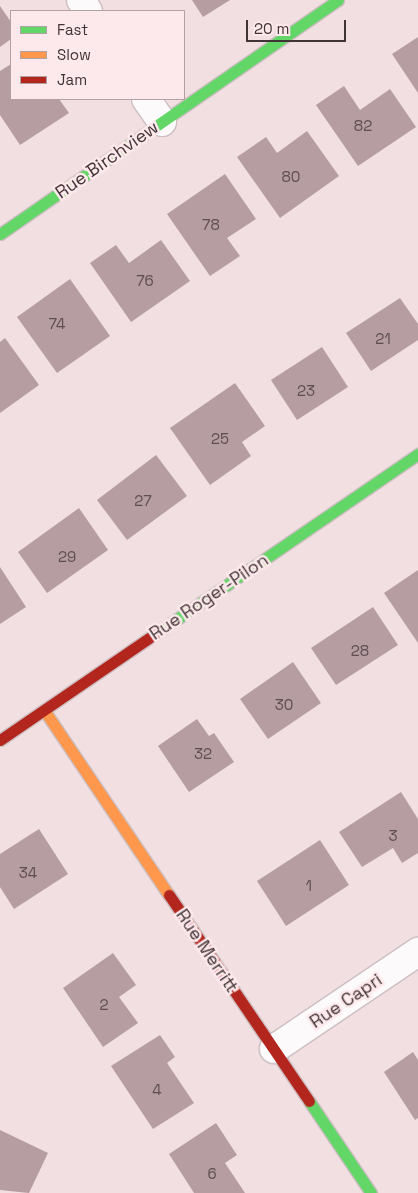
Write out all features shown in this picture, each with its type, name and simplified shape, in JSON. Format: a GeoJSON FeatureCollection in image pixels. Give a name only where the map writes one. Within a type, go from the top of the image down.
{"type":"FeatureCollection","features":[{"type":"Feature","properties":{"kind":"street","name":"Rue Birchview"},"geometry":{"type":"LineString","coordinates":[[0,234],[338,0]]}},
{"type":"Feature","properties":{"kind":"street"},"geometry":{"type":"LineString","coordinates":[[147,100],[162,122]]}},
{"type":"Feature","properties":{"kind":"street","name":"Rue Roger-Pilon"},"geometry":{"type":"LineString","coordinates":[[0,740],[418,454]]}},
{"type":"Feature","properties":{"kind":"street","name":"Rue Merritt"},"geometry":{"type":"LineString","coordinates":[[44,710],[371,1193]]}},
{"type":"Feature","properties":{"kind":"street","name":"Rue Capri"},"geometry":{"type":"LineString","coordinates":[[274,1049],[418,952]]}},
{"type":"Feature","properties":{"kind":"building"},"geometry":{"type":"Polygon","coordinates":[[[192,0],[230,0],[203,17],[192,0]]]}},
{"type":"Feature","properties":{"kind":"building"},"geometry":{"type":"Polygon","coordinates":[[[0,6],[10,21],[10,40],[0,47],[0,6]]]}},
{"type":"Feature","properties":{"kind":"building"},"geometry":{"type":"Polygon","coordinates":[[[418,37],[418,93],[392,54],[418,37]]]}},
{"type":"Feature","properties":{"kind":"building"},"geometry":{"type":"Polygon","coordinates":[[[10,65],[10,100],[60,100],[69,113],[20,145],[0,115],[0,71],[10,65]]]}},
{"type":"Feature","properties":{"kind":"building"},"geometry":{"type":"Polygon","coordinates":[[[344,86],[360,110],[390,89],[416,127],[358,166],[316,105],[344,86]]]}},
{"type":"Feature","properties":{"kind":"building"},"geometry":{"type":"Polygon","coordinates":[[[307,131],[339,176],[280,218],[237,157],[266,137],[277,153],[307,131]]]}},
{"type":"Feature","properties":{"kind":"building"},"geometry":{"type":"Polygon","coordinates":[[[225,174],[256,219],[227,238],[240,256],[210,276],[167,214],[225,174]]]}},
{"type":"Feature","properties":{"kind":"building"},"geometry":{"type":"Polygon","coordinates":[[[161,240],[190,281],[131,322],[90,263],[116,245],[129,263],[161,240]]]}},
{"type":"Feature","properties":{"kind":"building"},"geometry":{"type":"Polygon","coordinates":[[[70,279],[110,336],[57,373],[17,317],[70,279]]]}},
{"type":"Feature","properties":{"kind":"building"},"geometry":{"type":"Polygon","coordinates":[[[400,298],[418,324],[418,340],[371,371],[346,333],[400,298]]]}},
{"type":"Feature","properties":{"kind":"building"},"geometry":{"type":"Polygon","coordinates":[[[5,338],[39,385],[0,413],[0,342],[5,338]]]}},
{"type":"Feature","properties":{"kind":"building"},"geometry":{"type":"Polygon","coordinates":[[[322,347],[348,387],[297,420],[271,380],[322,347]]]}},
{"type":"Feature","properties":{"kind":"building"},"geometry":{"type":"Polygon","coordinates":[[[235,383],[265,426],[242,442],[251,456],[210,485],[170,428],[235,383]]]}},
{"type":"Feature","properties":{"kind":"building"},"geometry":{"type":"Polygon","coordinates":[[[156,455],[187,496],[127,540],[97,500],[156,455]]]}},
{"type":"Feature","properties":{"kind":"building"},"geometry":{"type":"Polygon","coordinates":[[[79,508],[108,550],[47,593],[18,552],[79,508]]]}},
{"type":"Feature","properties":{"kind":"building"},"geometry":{"type":"Polygon","coordinates":[[[0,567],[26,607],[0,624],[0,567]]]}},
{"type":"Feature","properties":{"kind":"building"},"geometry":{"type":"Polygon","coordinates":[[[418,570],[418,643],[384,593],[418,570]]]}},
{"type":"Feature","properties":{"kind":"building"},"geometry":{"type":"Polygon","coordinates":[[[373,607],[398,645],[336,685],[311,648],[373,607]]]}},
{"type":"Feature","properties":{"kind":"building"},"geometry":{"type":"Polygon","coordinates":[[[293,662],[321,703],[268,739],[240,699],[293,662]]]}},
{"type":"Feature","properties":{"kind":"building"},"geometry":{"type":"Polygon","coordinates":[[[197,719],[209,736],[214,733],[234,762],[189,792],[158,746],[197,719]]]}},
{"type":"Feature","properties":{"kind":"building"},"geometry":{"type":"Polygon","coordinates":[[[401,792],[418,819],[418,853],[402,863],[393,848],[362,867],[339,832],[401,792]]]}},
{"type":"Feature","properties":{"kind":"building"},"geometry":{"type":"Polygon","coordinates":[[[39,829],[68,874],[14,909],[0,887],[0,854],[39,829]]]}},
{"type":"Feature","properties":{"kind":"building"},"geometry":{"type":"Polygon","coordinates":[[[320,840],[349,885],[286,926],[257,881],[320,840]]]}},
{"type":"Feature","properties":{"kind":"building"},"geometry":{"type":"Polygon","coordinates":[[[113,953],[136,985],[119,997],[138,1023],[103,1047],[63,988],[113,953]]]}},
{"type":"Feature","properties":{"kind":"building"},"geometry":{"type":"Polygon","coordinates":[[[160,1035],[175,1057],[167,1063],[194,1103],[153,1129],[111,1066],[160,1035]]]}},
{"type":"Feature","properties":{"kind":"building"},"geometry":{"type":"Polygon","coordinates":[[[413,1052],[418,1060],[418,1118],[415,1120],[384,1072],[413,1052]]]}},
{"type":"Feature","properties":{"kind":"building"},"geometry":{"type":"Polygon","coordinates":[[[216,1123],[237,1155],[225,1163],[245,1193],[194,1193],[169,1154],[216,1123]]]}},
{"type":"Feature","properties":{"kind":"building"},"geometry":{"type":"Polygon","coordinates":[[[0,1130],[48,1153],[29,1193],[0,1190],[0,1130]]]}},
{"type":"Feature","properties":{"kind":"traffic: fast"},"geometry":{"type":"LineString","coordinates":[[0,234],[338,0]]}},
{"type":"Feature","properties":{"kind":"traffic: fast"},"geometry":{"type":"LineString","coordinates":[[155,634],[418,454]]}},
{"type":"Feature","properties":{"kind":"traffic: fast"},"geometry":{"type":"LineString","coordinates":[[309,1101],[371,1193]]}},
{"type":"Feature","properties":{"kind":"traffic: slow"},"geometry":{"type":"LineString","coordinates":[[44,710],[169,895]]}},
{"type":"Feature","properties":{"kind":"traffic: jam"},"geometry":{"type":"LineString","coordinates":[[0,740],[155,634]]}},
{"type":"Feature","properties":{"kind":"traffic: jam"},"geometry":{"type":"LineString","coordinates":[[169,895],[309,1101]]}}]}
